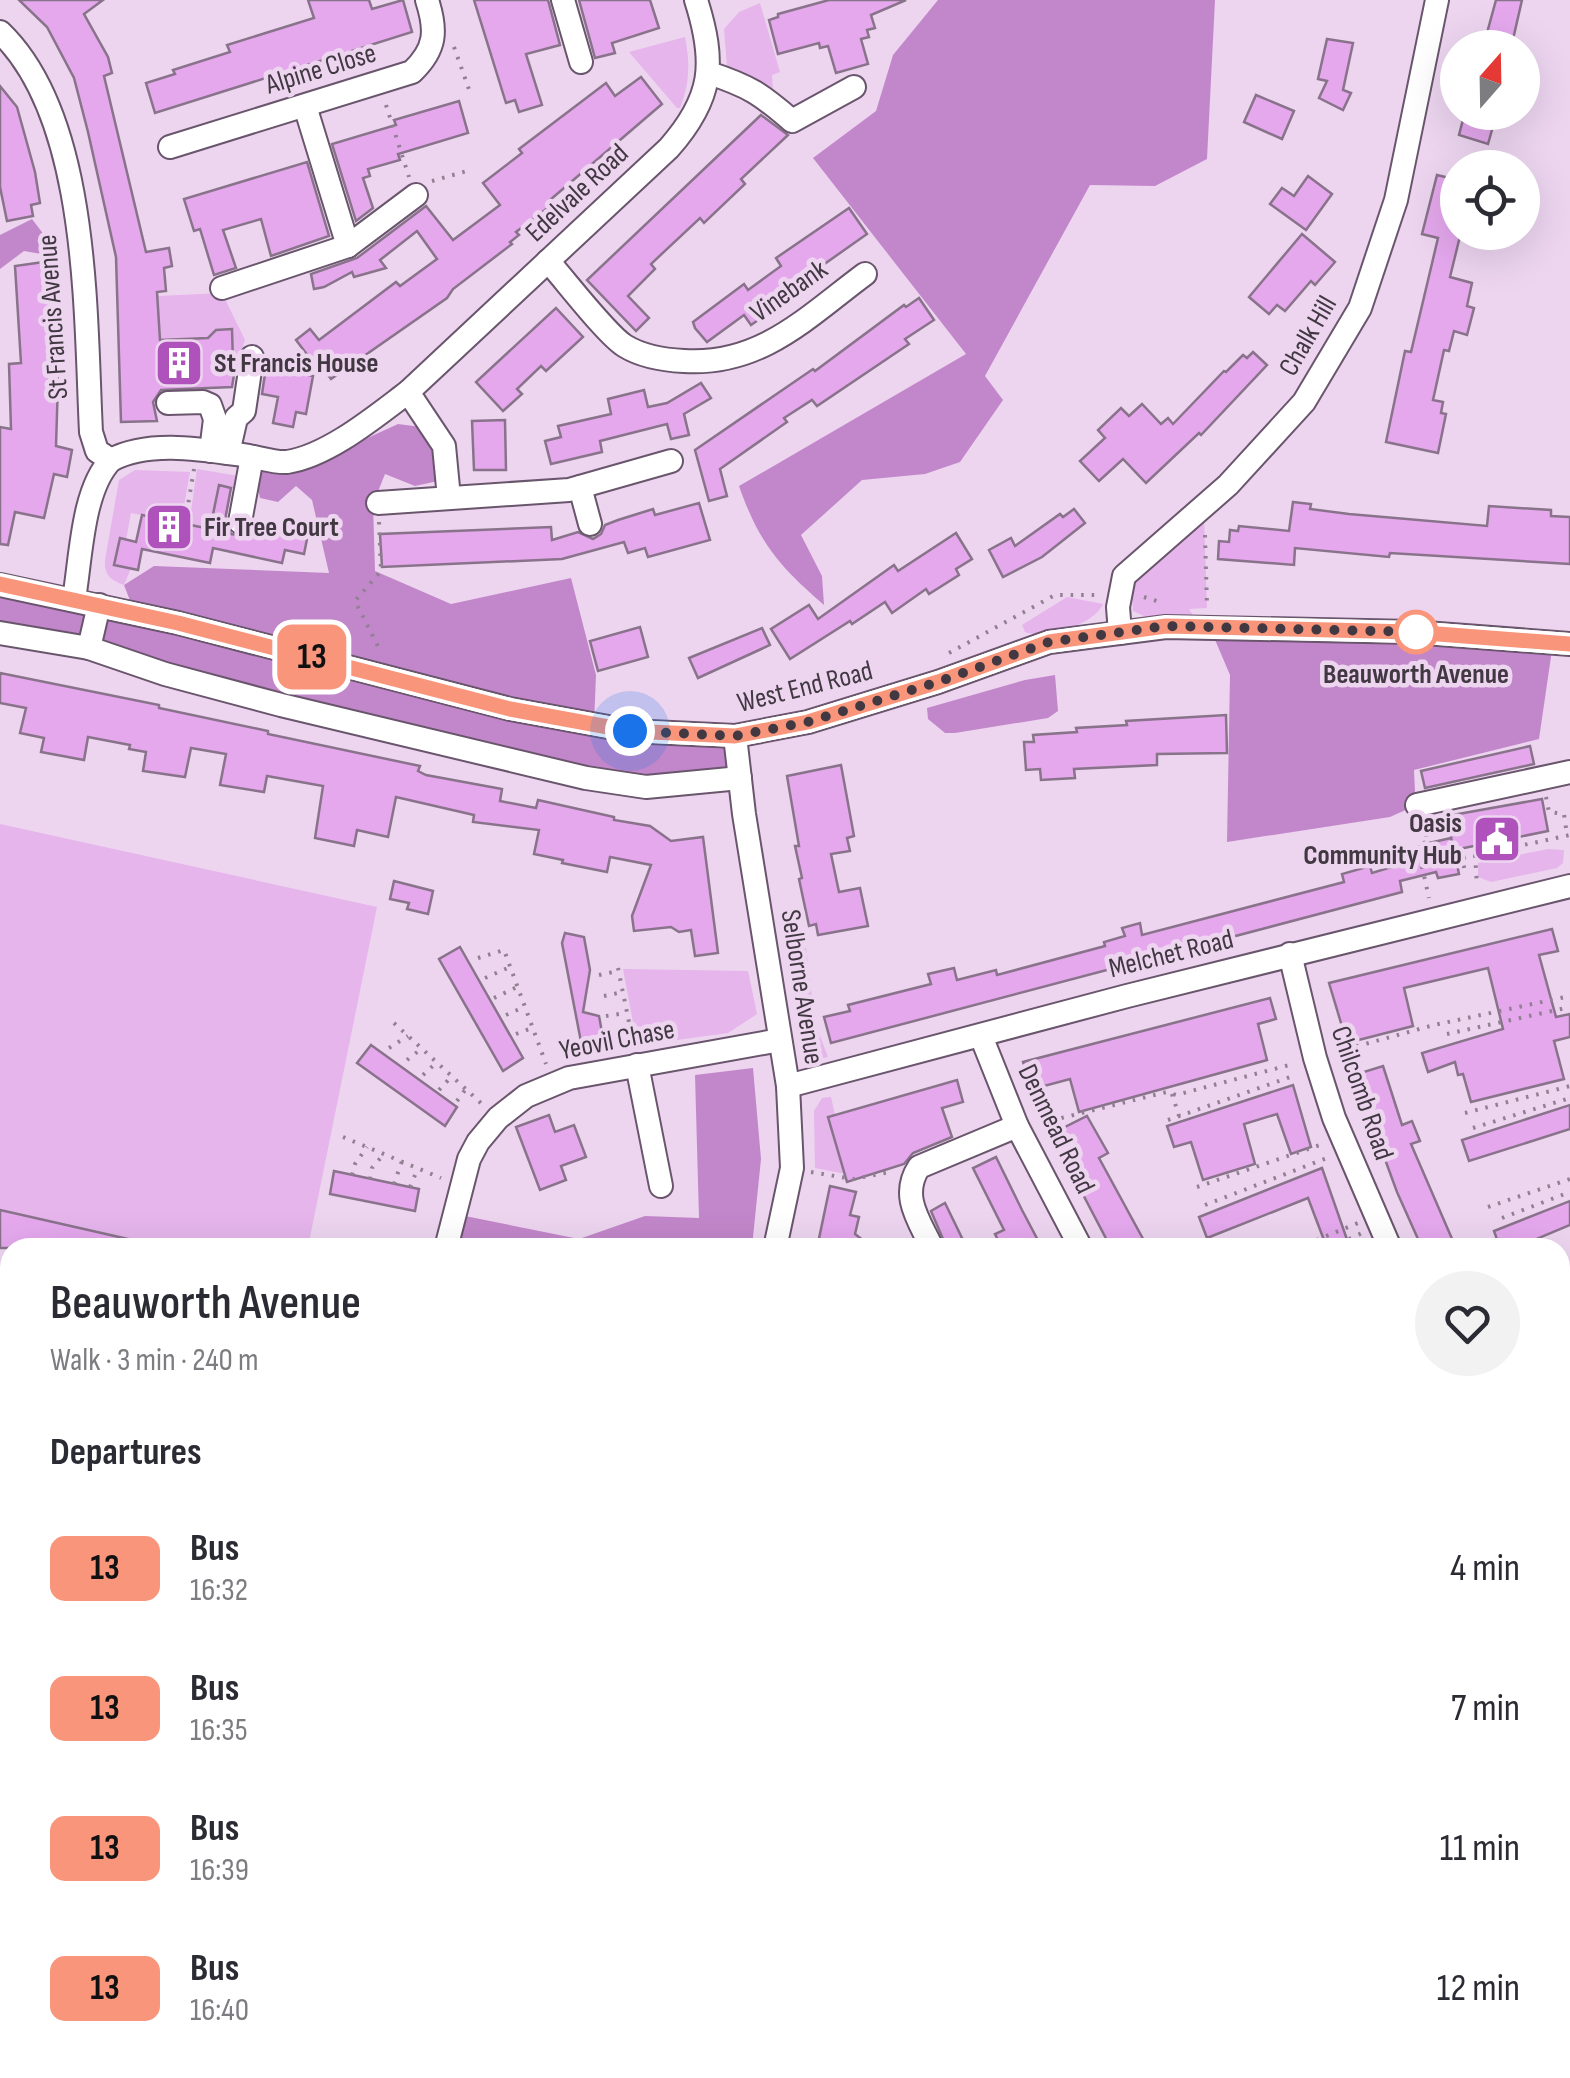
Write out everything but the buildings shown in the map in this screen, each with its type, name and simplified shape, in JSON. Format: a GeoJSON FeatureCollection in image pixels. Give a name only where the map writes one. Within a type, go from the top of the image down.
{"type":"FeatureCollection","features":[{"type":"Feature","properties":{"kind":"street"},"geometry":{"type":"LineString","coordinates":[[428,0],[436,39]]}},
{"type":"Feature","properties":{"kind":"street"},"geometry":{"type":"LineString","coordinates":[[564,0],[581,62]]}},
{"type":"Feature","properties":{"kind":"street","name":"Chalk Hill"},"geometry":{"type":"LineString","coordinates":[[1120,595],[1124,576],[1228,485],[1304,402],[1360,308],[1396,200],[1438,0]]}},
{"type":"Feature","properties":{"kind":"street","name":"Edelvale Road"},"geometry":{"type":"LineString","coordinates":[[111,460],[125,452],[212,451],[286,462],[364,426],[408,392],[692,122],[705,96],[709,73],[705,3]]}},
{"type":"Feature","properties":{"kind":"street","name":"St Francis Avenue"},"geometry":{"type":"LineString","coordinates":[[0,32],[14,45],[34,76],[60,138],[82,266],[91,432],[96,451],[111,460]]}},
{"type":"Feature","properties":{"kind":"street","name":"Alpine Close"},"geometry":{"type":"LineString","coordinates":[[170,147],[412,72],[428,58],[436,39]]}},
{"type":"Feature","properties":{"kind":"street"},"geometry":{"type":"LineString","coordinates":[[709,73],[746,85],[792,120],[854,87]]}},
{"type":"Feature","properties":{"kind":"street"},"geometry":{"type":"LineString","coordinates":[[305,106],[348,246]]}},
{"type":"Feature","properties":{"kind":"street"},"geometry":{"type":"LineString","coordinates":[[222,288],[348,246],[414,191]]}},
{"type":"Feature","properties":{"kind":"street","name":"Vinebank"},"geometry":{"type":"LineString","coordinates":[[548,261],[623,345],[658,359],[704,362],[749,355],[784,335],[865,274]]}},
{"type":"Feature","properties":{"kind":"street"},"geometry":{"type":"LineString","coordinates":[[212,451],[244,411],[252,357]]}},
{"type":"Feature","properties":{"kind":"street"},"geometry":{"type":"LineString","coordinates":[[408,392],[444,446],[448,498]]}},
{"type":"Feature","properties":{"kind":"street"},"geometry":{"type":"LineString","coordinates":[[168,403],[210,405],[214,420],[212,451]]}},
{"type":"Feature","properties":{"kind":"street"},"geometry":{"type":"LineString","coordinates":[[240,522],[252,457]]}},
{"type":"Feature","properties":{"kind":"street"},"geometry":{"type":"LineString","coordinates":[[74,599],[92,492],[98,474],[111,460]]}},
{"type":"Feature","properties":{"kind":"street"},"geometry":{"type":"LineString","coordinates":[[378,503],[574,488],[671,461]]}},
{"type":"Feature","properties":{"kind":"street"},"geometry":{"type":"LineString","coordinates":[[574,488],[590,524]]}},
{"type":"Feature","properties":{"kind":"street","name":"West End Road"},"geometry":{"type":"LineString","coordinates":[[0,584],[99,604],[510,709],[630,731],[735,736],[808,722],[1049,642],[1166,626],[1412,632],[1570,644]]}},
{"type":"Feature","properties":{"kind":"street"},"geometry":{"type":"LineString","coordinates":[[1120,595],[1120,634]]}},
{"type":"Feature","properties":{"kind":"street"},"geometry":{"type":"LineString","coordinates":[[90,648],[99,604]]}},
{"type":"Feature","properties":{"kind":"street"},"geometry":{"type":"LineString","coordinates":[[0,633],[90,648],[165,674],[281,705],[586,778],[646,787],[740,778]]}},
{"type":"Feature","properties":{"kind":"street","name":"Selborne Avenue"},"geometry":{"type":"LineString","coordinates":[[735,736],[788,1086],[792,1168],[778,1238]]}},
{"type":"Feature","properties":{"kind":"street"},"geometry":{"type":"LineString","coordinates":[[1420,813],[1570,772]]}},
{"type":"Feature","properties":{"kind":"street","name":"Melchet Road"},"geometry":{"type":"LineString","coordinates":[[788,1086],[1290,954],[1570,886]]}},
{"type":"Feature","properties":{"kind":"street","name":"Chilcomb Road"},"geometry":{"type":"LineString","coordinates":[[1290,954],[1317,1062],[1345,1144],[1386,1238]]}},
{"type":"Feature","properties":{"kind":"street","name":"Denmead Road"},"geometry":{"type":"LineString","coordinates":[[982,1036],[1018,1127],[1076,1238]]}},
{"type":"Feature","properties":{"kind":"street","name":"Yeovil Chase"},"geometry":{"type":"LineString","coordinates":[[448,1238],[459,1186],[478,1142],[498,1118],[526,1096],[554,1082],[780,1040]]}},
{"type":"Feature","properties":{"kind":"street"},"geometry":{"type":"LineString","coordinates":[[637,1066],[661,1186]]}},
{"type":"Feature","properties":{"kind":"street"},"geometry":{"type":"LineString","coordinates":[[928,1238],[909,1195],[911,1179],[919,1167],[1018,1127]]}},
{"type":"Feature","properties":{"kind":"path"},"geometry":{"type":"LineString","coordinates":[[436,39],[453,44],[471,95]]}},
{"type":"Feature","properties":{"kind":"path"},"geometry":{"type":"LineString","coordinates":[[379,82],[414,191],[466,171]]}},
{"type":"Feature","properties":{"kind":"path"},"geometry":{"type":"LineString","coordinates":[[184,523],[212,451]]}},
{"type":"Feature","properties":{"kind":"path"},"geometry":{"type":"LineString","coordinates":[[378,503],[381,572],[355,601],[394,678]]}},
{"type":"Feature","properties":{"kind":"path"},"geometry":{"type":"LineString","coordinates":[[1204,506],[1207,608]]}},
{"type":"Feature","properties":{"kind":"path"},"geometry":{"type":"LineString","coordinates":[[948,653],[1055,595],[1120,595]]}},
{"type":"Feature","properties":{"kind":"path"},"geometry":{"type":"LineString","coordinates":[[1464,868],[1463,858],[1569,835],[1564,814],[1548,812]]}},
{"type":"Feature","properties":{"kind":"path"},"geometry":{"type":"LineString","coordinates":[[1420,813],[1428,842],[1417,844],[1429,898]]}},
{"type":"Feature","properties":{"kind":"path"},"geometry":{"type":"LineString","coordinates":[[1475,855],[1477,886]]}},
{"type":"Feature","properties":{"kind":"path"},"geometry":{"type":"LineString","coordinates":[[478,958],[504,950],[554,1082]]}},
{"type":"Feature","properties":{"kind":"path"},"geometry":{"type":"LineString","coordinates":[[486,978],[510,966]]}},
{"type":"Feature","properties":{"kind":"path"},"geometry":{"type":"LineString","coordinates":[[599,975],[618,970],[637,1066]]}},
{"type":"Feature","properties":{"kind":"path"},"geometry":{"type":"LineString","coordinates":[[494,998],[518,986]]}},
{"type":"Feature","properties":{"kind":"path"},"geometry":{"type":"LineString","coordinates":[[604,996],[623,992]]}},
{"type":"Feature","properties":{"kind":"path"},"geometry":{"type":"LineString","coordinates":[[1168,1120],[1317,1062],[1434,1025],[1570,996]]}},
{"type":"Feature","properties":{"kind":"path"},"geometry":{"type":"LineString","coordinates":[[506,1014],[524,1007]]}},
{"type":"Feature","properties":{"kind":"path"},"geometry":{"type":"LineString","coordinates":[[1447,1034],[1570,1007]]}},
{"type":"Feature","properties":{"kind":"path"},"geometry":{"type":"LineString","coordinates":[[606,1016],[628,1013]]}},
{"type":"Feature","properties":{"kind":"path"},"geometry":{"type":"LineString","coordinates":[[394,1023],[498,1118]]}},
{"type":"Feature","properties":{"kind":"path"},"geometry":{"type":"LineString","coordinates":[[516,1034],[532,1028]]}},
{"type":"Feature","properties":{"kind":"path"},"geometry":{"type":"LineString","coordinates":[[608,1036],[632,1034]]}},
{"type":"Feature","properties":{"kind":"path"},"geometry":{"type":"LineString","coordinates":[[389,1048],[408,1036]]}},
{"type":"Feature","properties":{"kind":"path"},"geometry":{"type":"LineString","coordinates":[[407,1060],[421,1048]]}},
{"type":"Feature","properties":{"kind":"path"},"geometry":{"type":"LineString","coordinates":[[1018,1127],[1317,1062]]}},
{"type":"Feature","properties":{"kind":"path"},"geometry":{"type":"LineString","coordinates":[[424,1075],[436,1063]]}},
{"type":"Feature","properties":{"kind":"path"},"geometry":{"type":"LineString","coordinates":[[439,1090],[451,1077]]}},
{"type":"Feature","properties":{"kind":"path"},"geometry":{"type":"LineString","coordinates":[[1465,1113],[1570,1086]]}},
{"type":"Feature","properties":{"kind":"path"},"geometry":{"type":"LineString","coordinates":[[457,1101],[465,1090]]}},
{"type":"Feature","properties":{"kind":"path"},"geometry":{"type":"LineString","coordinates":[[1172,1094],[1179,1116]]}},
{"type":"Feature","properties":{"kind":"path"},"geometry":{"type":"LineString","coordinates":[[1474,1128],[1570,1098]]}},
{"type":"Feature","properties":{"kind":"path"},"geometry":{"type":"LineString","coordinates":[[342,1136],[459,1186]]}},
{"type":"Feature","properties":{"kind":"path"},"geometry":{"type":"LineString","coordinates":[[1196,1186],[1345,1144]]}},
{"type":"Feature","properties":{"kind":"path"},"geometry":{"type":"LineString","coordinates":[[1205,1205],[1345,1144]]}},
{"type":"Feature","properties":{"kind":"path"},"geometry":{"type":"LineString","coordinates":[[352,1176],[355,1164],[368,1147]]}},
{"type":"Feature","properties":{"kind":"path"},"geometry":{"type":"LineString","coordinates":[[370,1179],[372,1168],[384,1154]]}},
{"type":"Feature","properties":{"kind":"path"},"geometry":{"type":"LineString","coordinates":[[394,1184],[402,1161]]}},
{"type":"Feature","properties":{"kind":"path"},"geometry":{"type":"LineString","coordinates":[[410,1187],[418,1168]]}},
{"type":"Feature","properties":{"kind":"path"},"geometry":{"type":"LineString","coordinates":[[792,1168],[853,1179],[889,1172],[911,1179]]}},
{"type":"Feature","properties":{"kind":"path"},"geometry":{"type":"LineString","coordinates":[[1488,1207],[1570,1180]]}},
{"type":"Feature","properties":{"kind":"path"},"geometry":{"type":"LineString","coordinates":[[1502,1218],[1570,1192]]}},
{"type":"Feature","properties":{"kind":"path"},"geometry":{"type":"LineString","coordinates":[[1328,1238],[1378,1221]]}},
{"type":"Feature","properties":{"kind":"path"},"geometry":{"type":"LineString","coordinates":[[1348,1238],[1378,1221]]}},
{"type":"Feature","properties":{"kind":"shaded area"},"geometry":{"type":"Polygon","coordinates":[[[938,0],[1215,0],[1207,159],[1155,186],[1090,185],[985,376],[1003,400],[960,462],[925,474],[862,480],[801,535],[822,576],[824,605],[772,552],[754,523],[739,486],[966,354],[813,158],[876,111],[893,55],[938,0]]]}},
{"type":"Feature","properties":{"kind":"shaded area"},"geometry":{"type":"Polygon","coordinates":[[[760,3],[780,72],[772,75],[773,90],[727,66],[724,29],[739,12],[760,3]]]}},
{"type":"Feature","properties":{"kind":"shaded area"},"geometry":{"type":"Polygon","coordinates":[[[685,37],[687,81],[677,108],[629,52],[685,37]]]}},
{"type":"Feature","properties":{"kind":"shaded area"},"geometry":{"type":"Polygon","coordinates":[[[32,219],[48,240],[47,255],[24,251],[0,269],[0,235],[32,219]]]}},
{"type":"Feature","properties":{"kind":"shaded area"},"geometry":{"type":"Polygon","coordinates":[[[222,293],[245,340],[238,362],[233,362],[232,336],[224,329],[216,330],[208,338],[160,340],[158,296],[222,293]]]}},
{"type":"Feature","properties":{"kind":"shaded area"},"geometry":{"type":"Polygon","coordinates":[[[398,424],[421,427],[439,461],[438,481],[415,486],[385,474],[373,504],[375,571],[451,604],[571,578],[596,675],[594,724],[735,736],[740,778],[646,787],[0,633],[0,585],[134,611],[124,585],[154,566],[329,573],[312,500],[296,486],[278,502],[260,498],[255,475],[266,465],[337,452],[398,424]]]}},
{"type":"Feature","properties":{"kind":"shaded area"},"geometry":{"type":"Polygon","coordinates":[[[197,469],[239,476],[236,489],[219,486],[210,529],[189,525],[197,469]]]}},
{"type":"Feature","properties":{"kind":"shaded area"},"geometry":{"type":"Polygon","coordinates":[[[135,470],[190,472],[181,523],[131,513],[126,540],[119,539],[114,564],[131,568],[124,585],[109,576],[105,560],[119,480],[135,470]]]}},
{"type":"Feature","properties":{"kind":"shaded area"},"geometry":{"type":"Polygon","coordinates":[[[1204,516],[1207,608],[1189,609],[1200,627],[1166,626],[1133,611],[1131,581],[1204,516]]]}},
{"type":"Feature","properties":{"kind":"shaded area"},"geometry":{"type":"Polygon","coordinates":[[[1067,597],[1103,604],[1080,624],[1044,634],[1025,632],[1022,625],[1067,597]]]}},
{"type":"Feature","properties":{"kind":"shaded area"},"geometry":{"type":"Polygon","coordinates":[[[1210,628],[1553,643],[1539,739],[1414,770],[1415,792],[1410,808],[1390,817],[1227,842],[1230,675],[1210,628]]]}},
{"type":"Feature","properties":{"kind":"shaded area"},"geometry":{"type":"Polygon","coordinates":[[[1055,675],[1058,711],[1048,718],[955,733],[945,733],[928,719],[927,708],[1055,675]]]}},
{"type":"Feature","properties":{"kind":"shaded area"},"geometry":{"type":"Polygon","coordinates":[[[0,824],[377,907],[310,1238],[126,1238],[0,1210],[0,824]]]}},
{"type":"Feature","properties":{"kind":"shaded area"},"geometry":{"type":"Polygon","coordinates":[[[1548,849],[1564,850],[1563,863],[1557,868],[1491,882],[1478,877],[1478,863],[1548,849]]]}},
{"type":"Feature","properties":{"kind":"shaded area"},"geometry":{"type":"Polygon","coordinates":[[[806,948],[815,1023],[828,1057],[815,1060],[805,1053],[791,952],[806,948]]]}},
{"type":"Feature","properties":{"kind":"shaded area"},"geometry":{"type":"Polygon","coordinates":[[[623,969],[748,971],[757,1014],[728,1033],[677,1040],[674,1026],[635,1033],[623,969]]]}},
{"type":"Feature","properties":{"kind":"shaded area"},"geometry":{"type":"Polygon","coordinates":[[[753,1068],[761,1159],[753,1238],[582,1238],[645,1216],[699,1218],[695,1075],[753,1068]]]}},
{"type":"Feature","properties":{"kind":"shaded area"},"geometry":{"type":"Polygon","coordinates":[[[831,1097],[835,1115],[828,1117],[846,1174],[815,1168],[814,1111],[822,1098],[831,1097]]]}},
{"type":"Feature","properties":{"kind":"shaded area"},"geometry":{"type":"Polygon","coordinates":[[[465,1216],[574,1238],[461,1238],[465,1216]]]}},
{"type":"Feature","properties":{"kind":"bus line","name":"13"},"geometry":{"type":"LineString","coordinates":[[0,584],[178,623],[510,709],[630,731],[735,736],[808,722],[1049,642],[1166,626],[1412,632],[1570,644]]}},
{"type":"Feature","properties":{"kind":"place","name":"St Francis House"},"geometry":{"type":"Point","coordinates":[179,363]}},
{"type":"Feature","properties":{"kind":"place","name":"Fir Tree Court"},"geometry":{"type":"Point","coordinates":[169,527]}},
{"type":"Feature","properties":{"kind":"place","name":"Beauworth Avenue"},"geometry":{"type":"Point","coordinates":[1416,632]}},
{"type":"Feature","properties":{"kind":"place","name":"Oasis Community Hub"},"geometry":{"type":"Point","coordinates":[1497,839]}},
{"type":"Feature","properties":{"kind":"route"},"geometry":{"type":"LineString","coordinates":[[630,731],[735,736],[808,722],[1049,642],[1166,626],[1416,632]]}}]}
